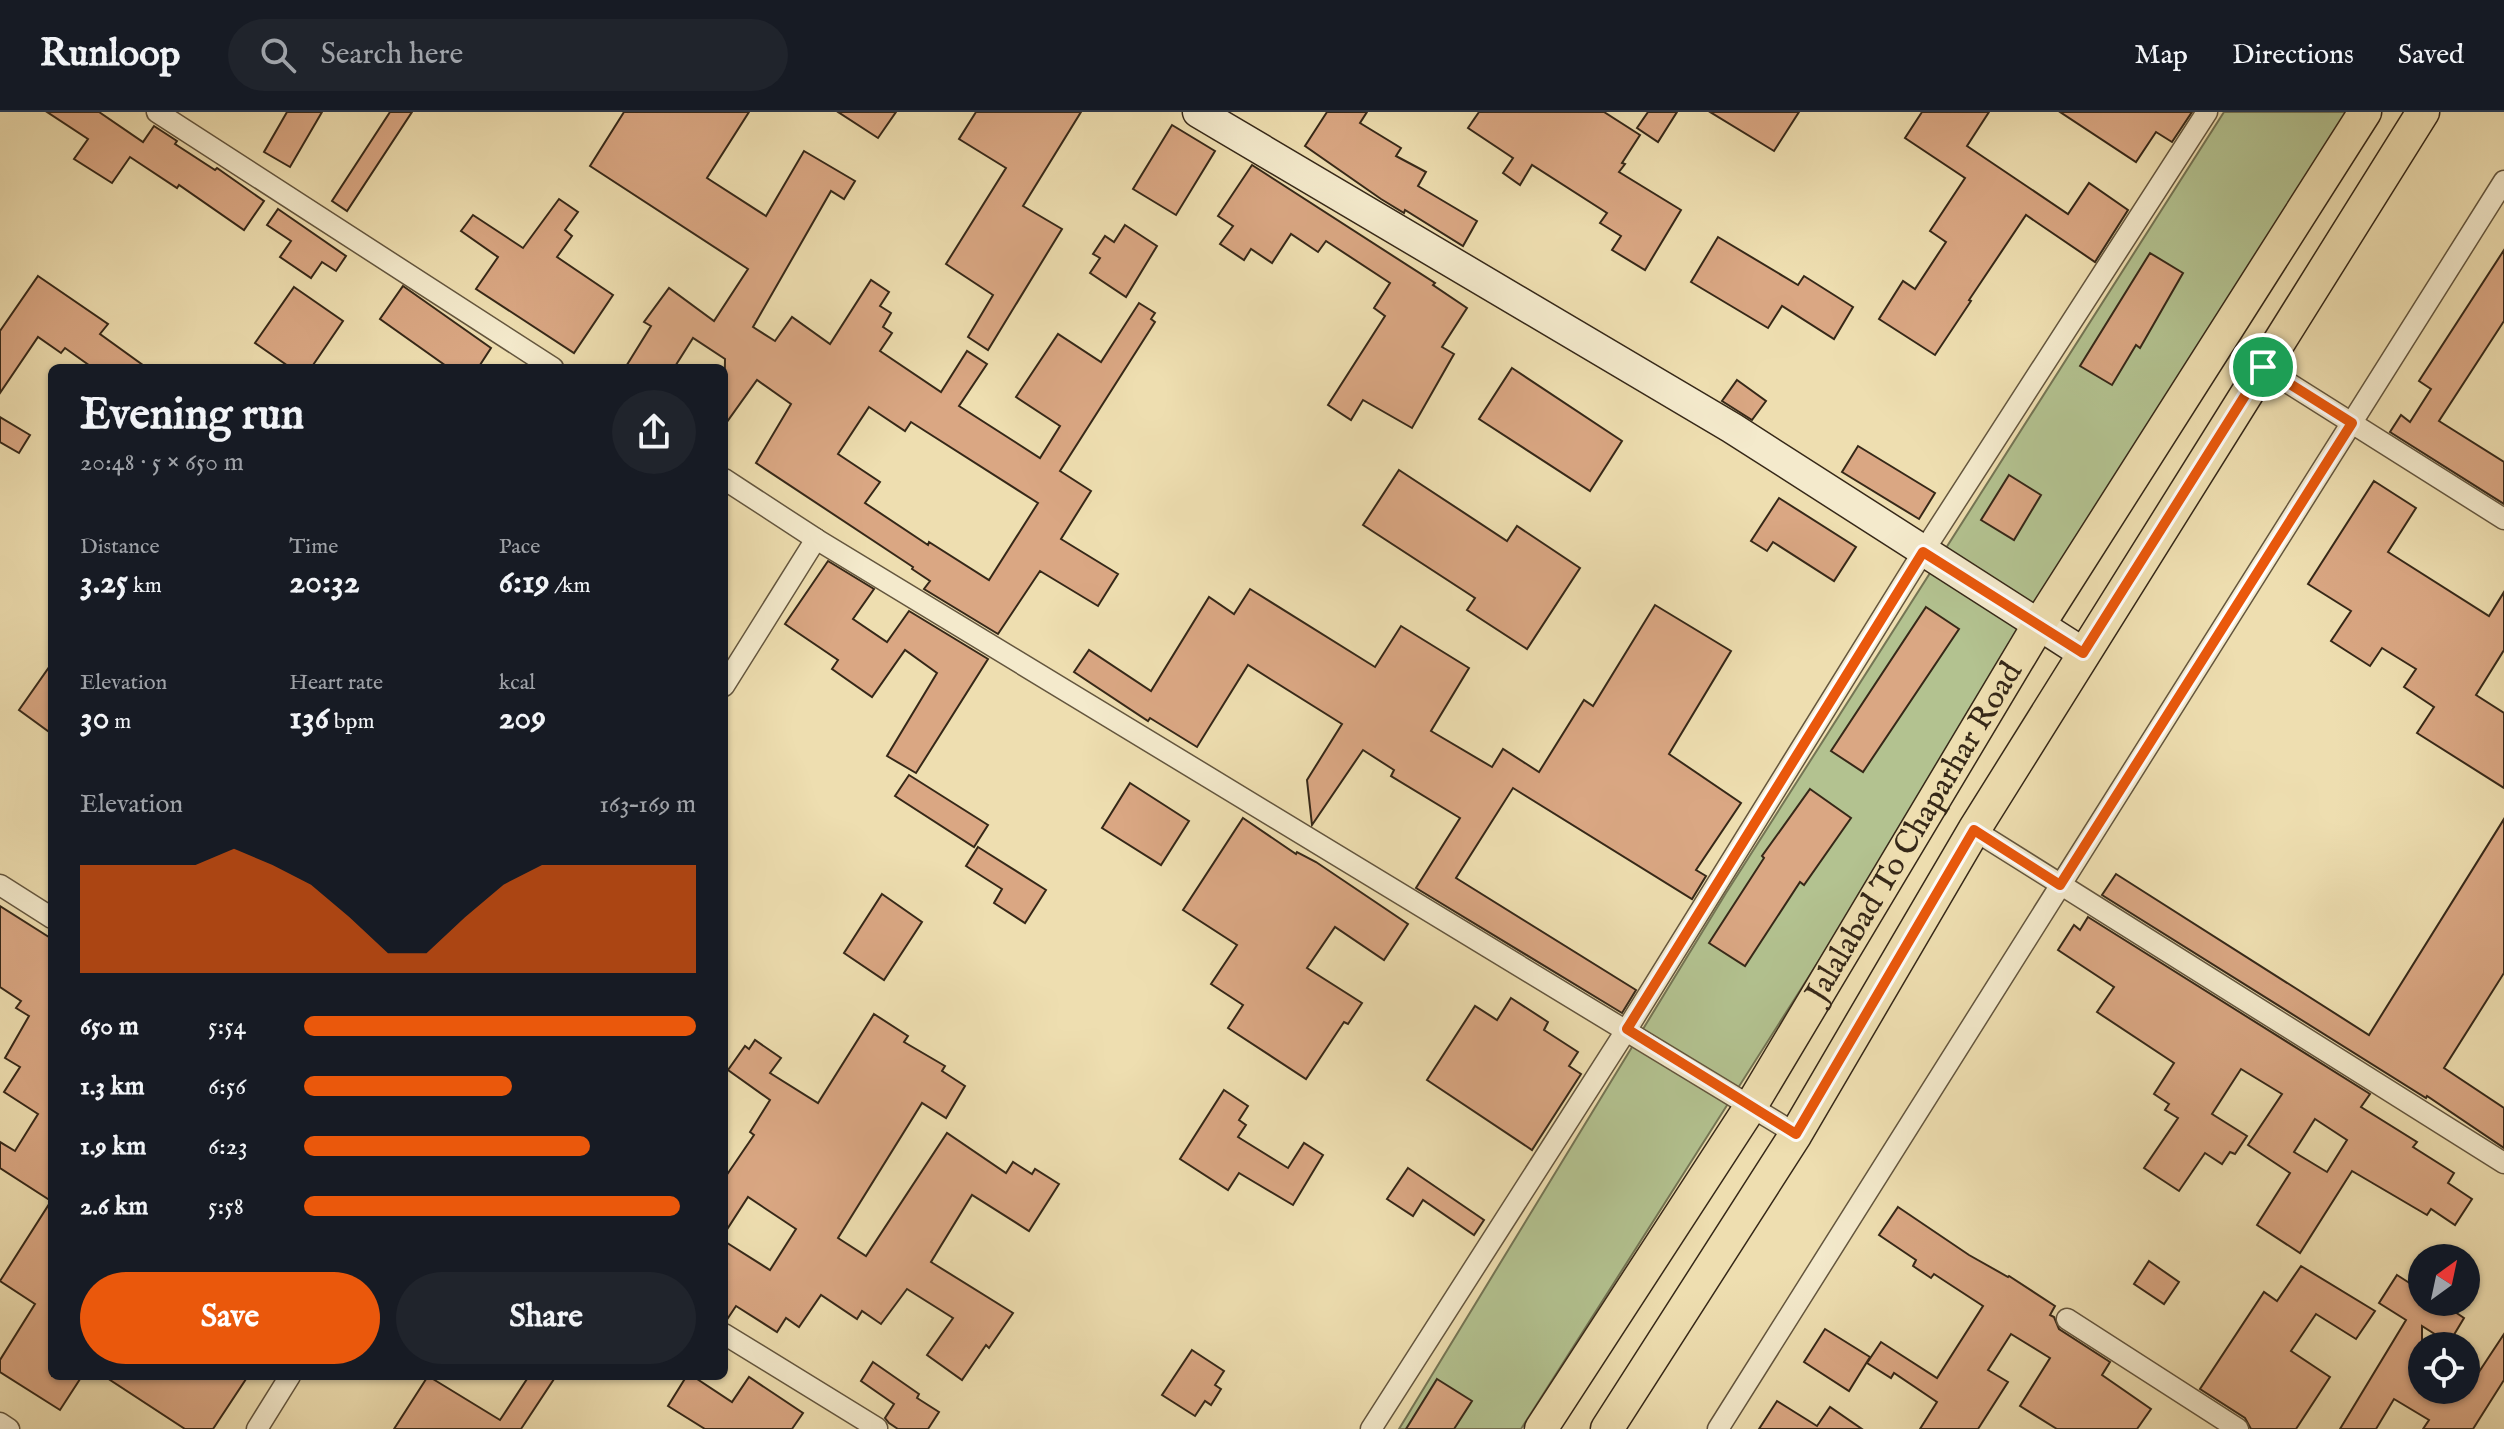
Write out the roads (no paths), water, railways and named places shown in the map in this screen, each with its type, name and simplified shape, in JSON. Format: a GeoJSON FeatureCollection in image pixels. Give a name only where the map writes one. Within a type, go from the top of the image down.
{"type":"FeatureCollection","features":[{"type":"Feature","properties":{"kind":"main road","name":"Jalalabad To Chaparhar Road"},"geometry":{"type":"LineString","coordinates":[[1541,1429],[1751,1106],[2038,626],[2365,112]]}},
{"type":"Feature","properties":{"kind":"main road","name":"Jalalabad To Chaparhar Road"},"geometry":{"type":"LineString","coordinates":[[1607,1429],[1796,1134],[1974,830],[2423,112]]}},
{"type":"Feature","properties":{"kind":"street"},"geometry":{"type":"LineString","coordinates":[[157,112],[547,364]]}},
{"type":"Feature","properties":{"kind":"street"},"geometry":{"type":"LineString","coordinates":[[1198,112],[1732,428],[2083,653]]}},
{"type":"Feature","properties":{"kind":"street"},"geometry":{"type":"LineString","coordinates":[[1371,1429],[1627,1029],[1923,552],[2207,112]]}},
{"type":"Feature","properties":{"kind":"street"},"geometry":{"type":"LineString","coordinates":[[1718,1429],[2504,181]]}},
{"type":"Feature","properties":{"kind":"street"},"geometry":{"type":"LineString","coordinates":[[2263,367],[2504,519]]}},
{"type":"Feature","properties":{"kind":"street"},"geometry":{"type":"LineString","coordinates":[[728,482],[816,539],[1796,1134]]}},
{"type":"Feature","properties":{"kind":"street"},"geometry":{"type":"LineString","coordinates":[[728,680],[816,539]]}},
{"type":"Feature","properties":{"kind":"street"},"geometry":{"type":"LineString","coordinates":[[1974,830],[2504,1163]]}},
{"type":"Feature","properties":{"kind":"street"},"geometry":{"type":"LineString","coordinates":[[0,885],[48,915]]}},
{"type":"Feature","properties":{"kind":"street"},"geometry":{"type":"LineString","coordinates":[[2067,1319],[2238,1429]]}},
{"type":"Feature","properties":{"kind":"street"},"geometry":{"type":"LineString","coordinates":[[728,1336],[877,1428]]}},
{"type":"Feature","properties":{"kind":"street"},"geometry":{"type":"LineString","coordinates":[[257,1429],[288,1380]]}},
{"type":"Feature","properties":{"kind":"street"},"geometry":{"type":"LineString","coordinates":[[0,1423],[9,1429]]}}]}
